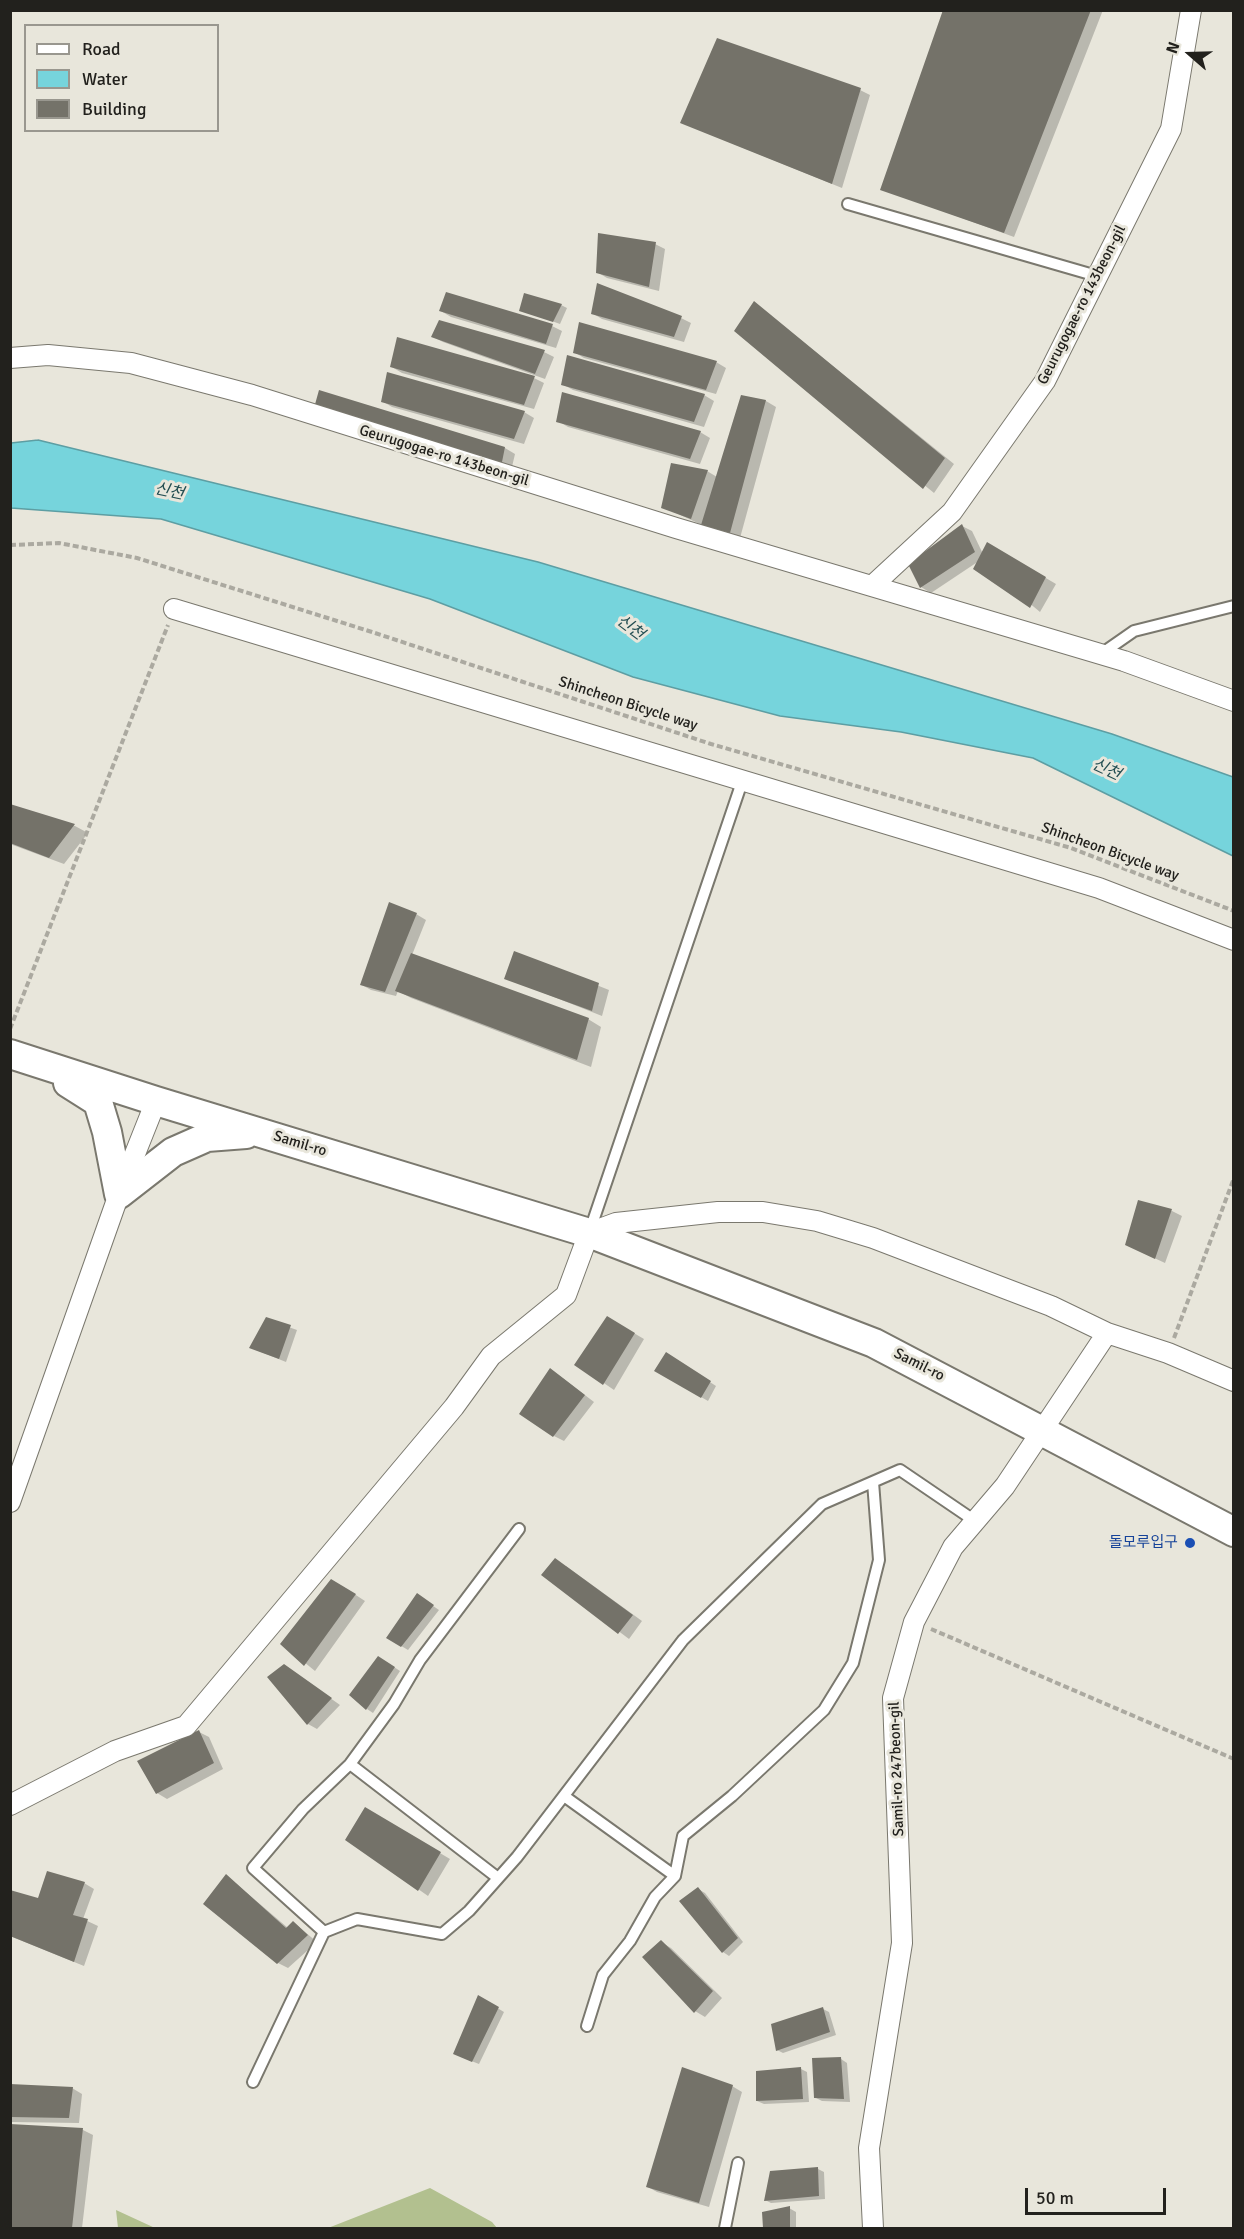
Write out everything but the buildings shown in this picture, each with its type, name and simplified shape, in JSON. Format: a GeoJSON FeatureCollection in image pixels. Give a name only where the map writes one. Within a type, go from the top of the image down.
{"type":"FeatureCollection","features":[{"type":"Feature","properties":{"kind":"main road","name":"Samil-ro"},"geometry":{"type":"LineString","coordinates":[[22,1058],[589,1233],[874,1342],[1233,1532]]}},
{"type":"Feature","properties":{"kind":"main road"},"geometry":{"type":"LineString","coordinates":[[22,1058],[98,1102],[108,1132],[119,1194],[173,1152],[207,1137],[262,1133]]}},
{"type":"Feature","properties":{"kind":"street","name":"Geurugogae-ro 143beon-gil"},"geometry":{"type":"LineString","coordinates":[[872,586],[958,503],[1045,381],[1171,129],[1191,10]]}},
{"type":"Feature","properties":{"kind":"street","name":"Geurugogae-ro 143beon-gil"},"geometry":{"type":"LineString","coordinates":[[10,358],[48,355],[142,366],[252,395],[664,525],[1101,654],[1233,701]]}},
{"type":"Feature","properties":{"kind":"street"},"geometry":{"type":"LineString","coordinates":[[174,609],[743,778],[1099,888],[1233,940]]}},
{"type":"Feature","properties":{"kind":"street"},"geometry":{"type":"LineString","coordinates":[[10,1502],[119,1194],[156,1101]]}},
{"type":"Feature","properties":{"kind":"street"},"geometry":{"type":"LineString","coordinates":[[10,1805],[115,1751],[186,1726],[454,1407],[491,1356],[566,1294],[589,1233],[616,1223],[685,1214],[763,1212],[788,1215],[873,1238],[1051,1306],[1107,1333],[1168,1353],[1233,1381]]}},
{"type":"Feature","properties":{"kind":"street","name":"Samil-ro 247beon-gil"},"geometry":{"type":"LineString","coordinates":[[873,2229],[869,2148],[902,1942],[894,1698],[914,1622],[953,1546],[1005,1486],[1107,1333]]}},
{"type":"Feature","properties":{"kind":"lane"},"geometry":{"type":"LineString","coordinates":[[848,204],[1097,276]]}},
{"type":"Feature","properties":{"kind":"lane"},"geometry":{"type":"LineString","coordinates":[[1101,654],[1134,631],[1233,606]]}},
{"type":"Feature","properties":{"kind":"lane"},"geometry":{"type":"LineString","coordinates":[[589,1233],[743,778]]}},
{"type":"Feature","properties":{"kind":"lane"},"geometry":{"type":"LineString","coordinates":[[253,2082],[324,1932],[357,1919],[442,1934],[469,1911],[564,1796],[683,1640],[822,1504],[900,1470],[975,1521]]}},
{"type":"Feature","properties":{"kind":"lane"},"geometry":{"type":"LineString","coordinates":[[587,2026],[603,1975],[630,1941],[655,1897],[675,1876],[683,1836],[732,1796],[824,1710],[853,1663],[879,1560],[873,1482]]}},
{"type":"Feature","properties":{"kind":"lane"},"geometry":{"type":"LineString","coordinates":[[324,1932],[254,1868],[303,1809],[350,1764],[394,1704],[420,1660],[519,1529]]}},
{"type":"Feature","properties":{"kind":"lane"},"geometry":{"type":"LineString","coordinates":[[350,1764],[498,1878]]}},
{"type":"Feature","properties":{"kind":"lane"},"geometry":{"type":"LineString","coordinates":[[564,1796],[675,1876]]}},
{"type":"Feature","properties":{"kind":"lane"},"geometry":{"type":"LineString","coordinates":[[725,2229],[738,2163]]}},
{"type":"Feature","properties":{"kind":"path","name":"Shincheon Bicycle way"},"geometry":{"type":"LineString","coordinates":[[10,545],[59,543],[136,558],[383,635],[711,744],[1071,848],[1233,911]]}},
{"type":"Feature","properties":{"kind":"path"},"geometry":{"type":"LineString","coordinates":[[10,1029],[174,609]]}},
{"type":"Feature","properties":{"kind":"path"},"geometry":{"type":"LineString","coordinates":[[1168,1353],[1233,1178]]}},
{"type":"Feature","properties":{"kind":"path"},"geometry":{"type":"LineString","coordinates":[[914,1622],[1233,1759]]}},
{"type":"Feature","properties":{"kind":"green space"},"geometry":{"type":"Polygon","coordinates":[[[430,2188],[492,2222],[497,2228],[328,2228],[430,2188]]]}},
{"type":"Feature","properties":{"kind":"green space"},"geometry":{"type":"Polygon","coordinates":[[[116,2210],[155,2228],[118,2228],[116,2210]]]}},
{"type":"Feature","properties":{"kind":"water","name":"신천"},"geometry":{"type":"Polygon","coordinates":[[[38,440],[538,562],[1112,734],[1233,777],[1233,856],[1033,758],[901,732],[780,716],[633,677],[430,599],[161,519],[11,508],[11,443],[38,440]]]}},
{"type":"Feature","properties":{"kind":"place","name":"돌모루입구"},"geometry":{"type":"Point","coordinates":[1190,1543]}}]}
